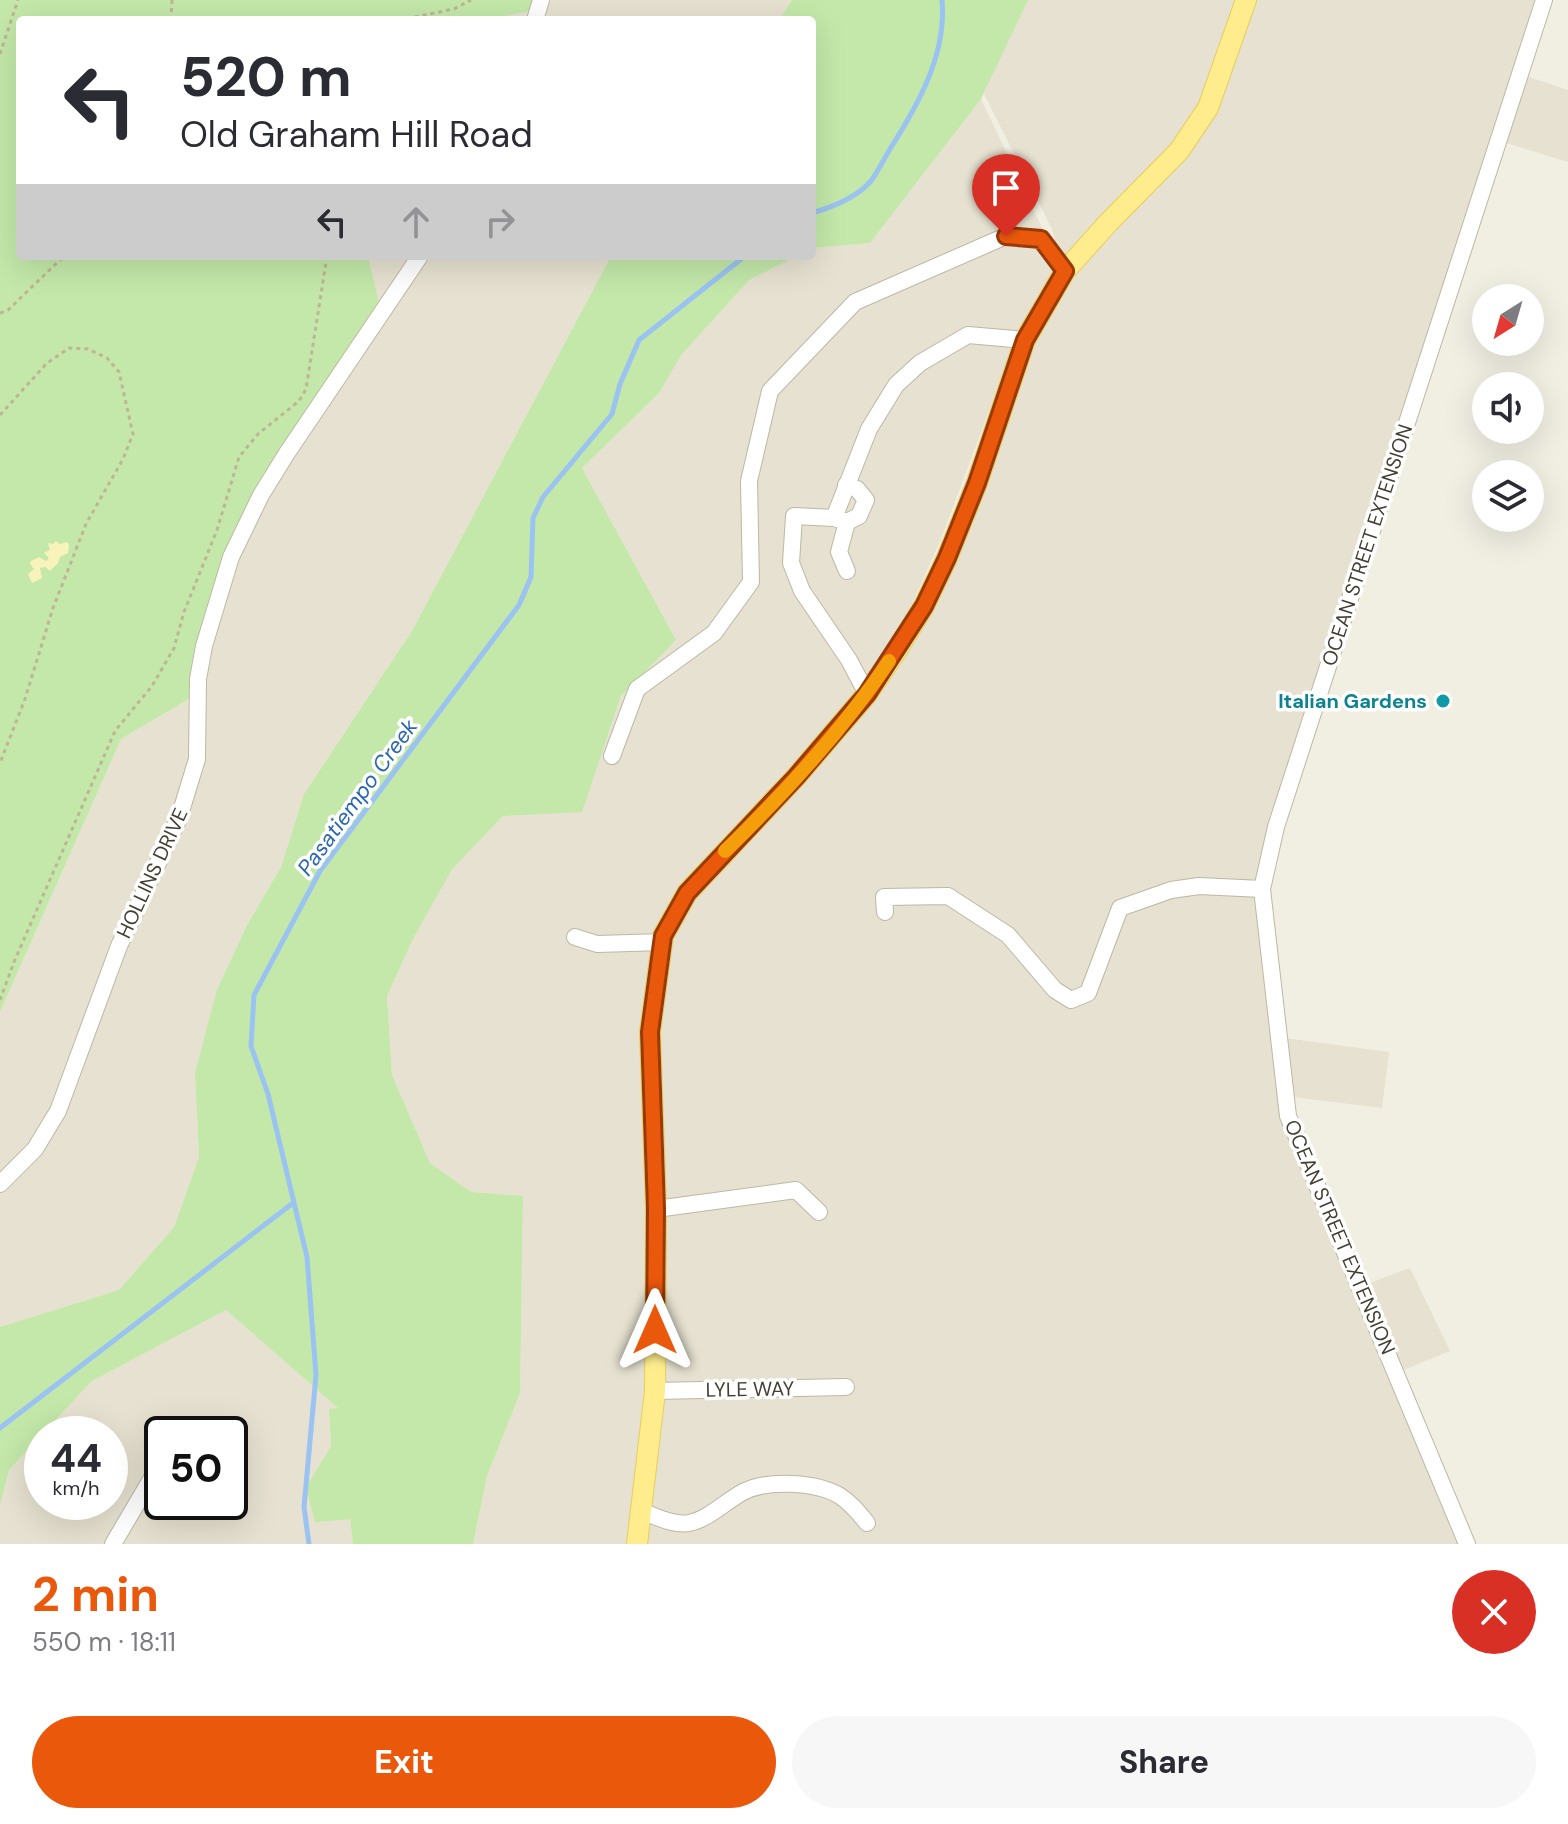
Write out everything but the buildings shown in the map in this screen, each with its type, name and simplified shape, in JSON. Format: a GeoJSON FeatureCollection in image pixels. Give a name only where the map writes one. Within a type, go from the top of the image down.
{"type":"FeatureCollection","features":[{"type":"Feature","properties":{"kind":"main road"},"geometry":{"type":"LineString","coordinates":[[637,1544],[655,1391],[656,1209],[650,1032],[663,936],[687,893],[796,777],[867,694],[924,606],[977,483],[1025,340],[1065,271],[1187,141],[1208,108],[1246,0]]}},
{"type":"Feature","properties":{"kind":"street","name":"OCEAN STREET EXTENSION"},"geometry":{"type":"LineString","coordinates":[[1467,1544],[1288,1116],[1262,889],[1276,827],[1544,0]]}},
{"type":"Feature","properties":{"kind":"street"},"geometry":{"type":"LineString","coordinates":[[612,756],[637,689],[714,633],[751,582],[749,481],[770,391],[855,302],[1006,236],[1041,239],[1065,271]]}},
{"type":"Feature","properties":{"kind":"street","name":"HOLLINS DRIVE"},"geometry":{"type":"LineString","coordinates":[[0,1184],[35,1149],[58,1111],[119,946],[179,818],[197,759],[198,679],[204,646],[231,557],[261,495],[287,453],[417,260]]}},
{"type":"Feature","properties":{"kind":"street"},"geometry":{"type":"LineString","coordinates":[[847,571],[839,552],[846,485],[869,429],[896,385],[920,363],[968,335],[1025,340]]}},
{"type":"Feature","properties":{"kind":"street"},"geometry":{"type":"LineString","coordinates":[[846,485],[857,489],[866,500],[859,516],[840,520],[794,516],[791,563],[802,591],[849,660],[867,694]]}},
{"type":"Feature","properties":{"kind":"street"},"geometry":{"type":"LineString","coordinates":[[885,912],[884,897],[948,896],[1008,935],[1055,990],[1071,1000],[1088,993],[1120,908],[1171,890],[1199,886],[1262,889]]}},
{"type":"Feature","properties":{"kind":"street"},"geometry":{"type":"LineString","coordinates":[[575,937],[597,944],[663,942]]}},
{"type":"Feature","properties":{"kind":"street"},"geometry":{"type":"LineString","coordinates":[[656,1209],[796,1190],[819,1212]]}},
{"type":"Feature","properties":{"kind":"street","name":"LYLE WAY"},"geometry":{"type":"LineString","coordinates":[[655,1391],[846,1387]]}},
{"type":"Feature","properties":{"kind":"street"},"geometry":{"type":"LineString","coordinates":[[641,1511],[669,1521],[691,1523],[746,1491],[775,1485],[807,1486],[839,1495],[867,1523]]}},
{"type":"Feature","properties":{"kind":"street"},"geometry":{"type":"LineString","coordinates":[[113,1544],[144,1491]]}},
{"type":"Feature","properties":{"kind":"path"},"geometry":{"type":"LineString","coordinates":[[0,54],[18,0]]}},
{"type":"Feature","properties":{"kind":"path"},"geometry":{"type":"LineString","coordinates":[[419,16],[454,9],[471,0]]}},
{"type":"Feature","properties":{"kind":"path"},"geometry":{"type":"LineString","coordinates":[[0,313],[8,310],[60,260]]}},
{"type":"Feature","properties":{"kind":"path"},"geometry":{"type":"LineString","coordinates":[[0,1000],[115,731],[152,686],[174,648],[184,612],[217,530],[239,457],[258,434],[299,401],[306,389],[326,260]]}},
{"type":"Feature","properties":{"kind":"path"},"geometry":{"type":"LineString","coordinates":[[0,415],[47,363],[69,348],[88,349],[107,358],[119,372],[133,434],[123,459],[86,524],[53,608],[25,699],[0,763]]}},
{"type":"Feature","properties":{"kind":"shaded area"},"geometry":{"type":"Polygon","coordinates":[[[539,0],[792,0],[782,16],[506,16],[536,10],[539,0]]]}},
{"type":"Feature","properties":{"kind":"shaded area"},"geometry":{"type":"Polygon","coordinates":[[[1021,0],[1544,0],[1520,74],[1568,90],[1568,162],[1500,141],[1258,885],[1277,1037],[1389,1052],[1382,1108],[1285,1096],[1286,1118],[1351,1290],[1410,1268],[1450,1351],[1391,1375],[1469,1544],[473,1544],[487,1476],[520,1393],[523,1196],[471,1192],[430,1163],[392,1075],[387,996],[413,939],[452,868],[503,816],[582,811],[621,696],[676,640],[582,468],[659,393],[680,355],[749,280],[789,260],[816,260],[816,248],[870,243],[981,99],[1064,274],[1052,229],[984,94],[1021,0]],[[1013,347],[941,539],[901,629],[951,519],[1013,347]]]}},
{"type":"Feature","properties":{"kind":"shaded area"},"geometry":{"type":"Polygon","coordinates":[[[369,260],[609,260],[412,631],[304,794],[281,867],[246,927],[216,992],[195,1073],[199,1157],[174,1227],[119,1290],[0,1327],[0,1012],[121,739],[199,693],[228,562],[378,310],[369,260]]]}},
{"type":"Feature","properties":{"kind":"shaded area"},"geometry":{"type":"Polygon","coordinates":[[[226,1310],[339,1409],[329,1410],[331,1446],[306,1487],[350,1518],[353,1544],[0,1544],[0,1505],[9,1470],[24,1454],[24,1520],[128,1520],[128,1416],[60,1416],[92,1381],[226,1310]]]}},
{"type":"Feature","properties":{"kind":"green space"},"geometry":{"type":"Polygon","coordinates":[[[0,0],[539,0],[536,10],[506,16],[16,16],[16,260],[369,260],[382,317],[242,529],[199,693],[121,739],[0,1012],[0,0]]]}},
{"type":"Feature","properties":{"kind":"green space"},"geometry":{"type":"Polygon","coordinates":[[[792,0],[1028,0],[981,99],[870,243],[816,248],[816,16],[782,16],[792,0]]]}},
{"type":"Feature","properties":{"kind":"green space"},"geometry":{"type":"Polygon","coordinates":[[[609,260],[789,260],[749,280],[681,355],[659,393],[582,468],[676,640],[621,696],[582,812],[503,816],[452,869],[413,939],[387,996],[392,1075],[430,1163],[471,1192],[523,1196],[520,1393],[487,1476],[473,1544],[353,1544],[350,1519],[315,1522],[306,1487],[331,1446],[329,1409],[338,1408],[226,1310],[92,1381],[59,1416],[24,1416],[24,1454],[9,1470],[0,1505],[0,1327],[119,1290],[174,1227],[199,1157],[195,1073],[216,992],[246,927],[281,867],[304,794],[412,631],[609,260]]]}},
{"type":"Feature","properties":{"kind":"sand"},"geometry":{"type":"Polygon","coordinates":[[[56,541],[60,544],[67,542],[68,553],[60,557],[50,571],[40,568],[42,578],[32,583],[28,574],[34,569],[31,561],[39,557],[46,561],[49,558],[44,553],[50,550],[48,543],[56,541]]]}},
{"type":"Feature","properties":{"kind":"waterway","name":"Pasatiempo Creek"},"geometry":{"type":"LineString","coordinates":[[816,212],[851,197],[871,181],[911,115],[935,59],[940,40],[942,0]]}},
{"type":"Feature","properties":{"kind":"waterway","name":"Pasatiempo Creek"},"geometry":{"type":"LineString","coordinates":[[309,1544],[304,1507],[316,1375],[307,1257],[268,1094],[251,1046],[254,995],[320,871],[519,605],[531,577],[533,518],[543,497],[612,414],[620,384],[639,340],[740,260]]}},
{"type":"Feature","properties":{"kind":"waterway"},"geometry":{"type":"LineString","coordinates":[[0,1428],[293,1203]]}},
{"type":"Feature","properties":{"kind":"slow traffic"},"geometry":{"type":"LineString","coordinates":[[725,851],[796,777],[867,694],[889,661]]}},
{"type":"Feature","properties":{"kind":"place","name":"Italian Gardens"},"geometry":{"type":"Point","coordinates":[1443,701]}},
{"type":"Feature","properties":{"kind":"route"},"geometry":{"type":"LineString","coordinates":[[655,1330],[656,1209],[650,1032],[663,936],[687,893],[796,777],[867,694],[924,606],[977,483],[1025,340],[1065,271],[1041,239],[1006,236]]}}]}
